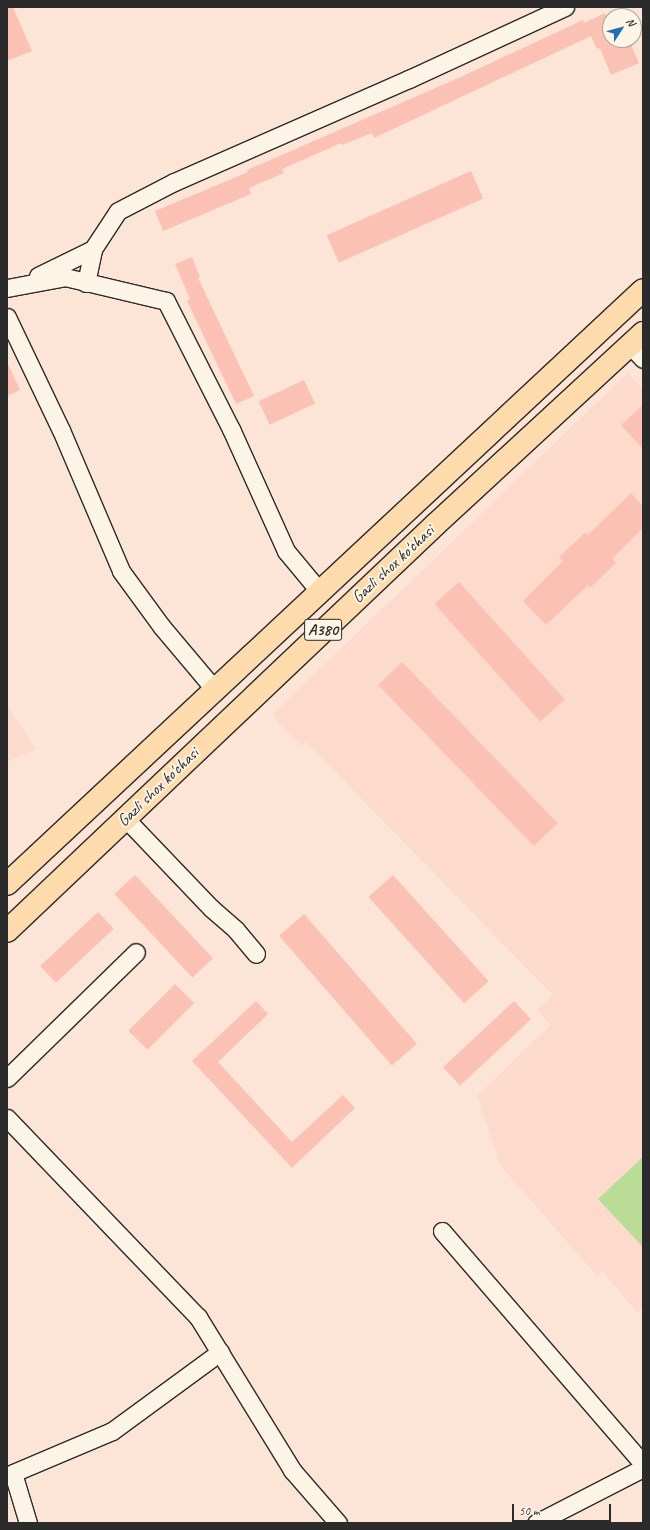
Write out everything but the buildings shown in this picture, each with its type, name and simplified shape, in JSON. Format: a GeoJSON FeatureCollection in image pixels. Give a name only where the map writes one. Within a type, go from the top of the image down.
{"type":"FeatureCollection","features":[{"type":"Feature","properties":{"kind":"highway","name":"Gazli shox ko'chasi"},"geometry":{"type":"LineString","coordinates":[[7,884],[643,290]]}},
{"type":"Feature","properties":{"kind":"highway","name":"Gazli shox ko'chasi"},"geometry":{"type":"LineString","coordinates":[[7,931],[436,524],[639,346]]}},
{"type":"Feature","properties":{"kind":"street"},"geometry":{"type":"LineString","coordinates":[[86,283],[93,249],[118,211],[188,176],[409,79],[565,7]]}},
{"type":"Feature","properties":{"kind":"street"},"geometry":{"type":"LineString","coordinates":[[7,288],[23,283],[93,249]]}},
{"type":"Feature","properties":{"kind":"street"},"geometry":{"type":"LineString","coordinates":[[23,283],[65,277],[166,301],[231,429],[286,551],[320,592]]}},
{"type":"Feature","properties":{"kind":"street"},"geometry":{"type":"LineString","coordinates":[[7,317],[61,430],[121,571],[162,627],[215,690]]}},
{"type":"Feature","properties":{"kind":"street"},"geometry":{"type":"LineString","coordinates":[[125,818],[211,908],[236,930],[256,954]]}},
{"type":"Feature","properties":{"kind":"street"},"geometry":{"type":"LineString","coordinates":[[7,1078],[136,952]]}},
{"type":"Feature","properties":{"kind":"street"},"geometry":{"type":"LineString","coordinates":[[7,1118],[198,1317],[292,1470],[338,1523]]}},
{"type":"Feature","properties":{"kind":"street"},"geometry":{"type":"LineString","coordinates":[[442,1231],[643,1464]]}},
{"type":"Feature","properties":{"kind":"street"},"geometry":{"type":"LineString","coordinates":[[28,1523],[10,1475],[112,1431],[220,1352]]}},
{"type":"Feature","properties":{"kind":"street"},"geometry":{"type":"LineString","coordinates":[[536,1523],[643,1468]]}},
{"type":"Feature","properties":{"kind":"shaded area"},"geometry":{"type":"Polygon","coordinates":[[[628,373],[643,390],[643,1307],[637,1312],[602,1271],[597,1276],[500,1165],[477,1096],[551,1025],[537,1010],[553,995],[306,742],[302,746],[272,715],[628,373]]]}},
{"type":"Feature","properties":{"kind":"shaded area"},"geometry":{"type":"Polygon","coordinates":[[[7,706],[36,749],[7,762],[7,706]]]}},
{"type":"Feature","properties":{"kind":"green space"},"geometry":{"type":"Polygon","coordinates":[[[643,1157],[643,1247],[598,1199],[643,1157]]]}}]}
